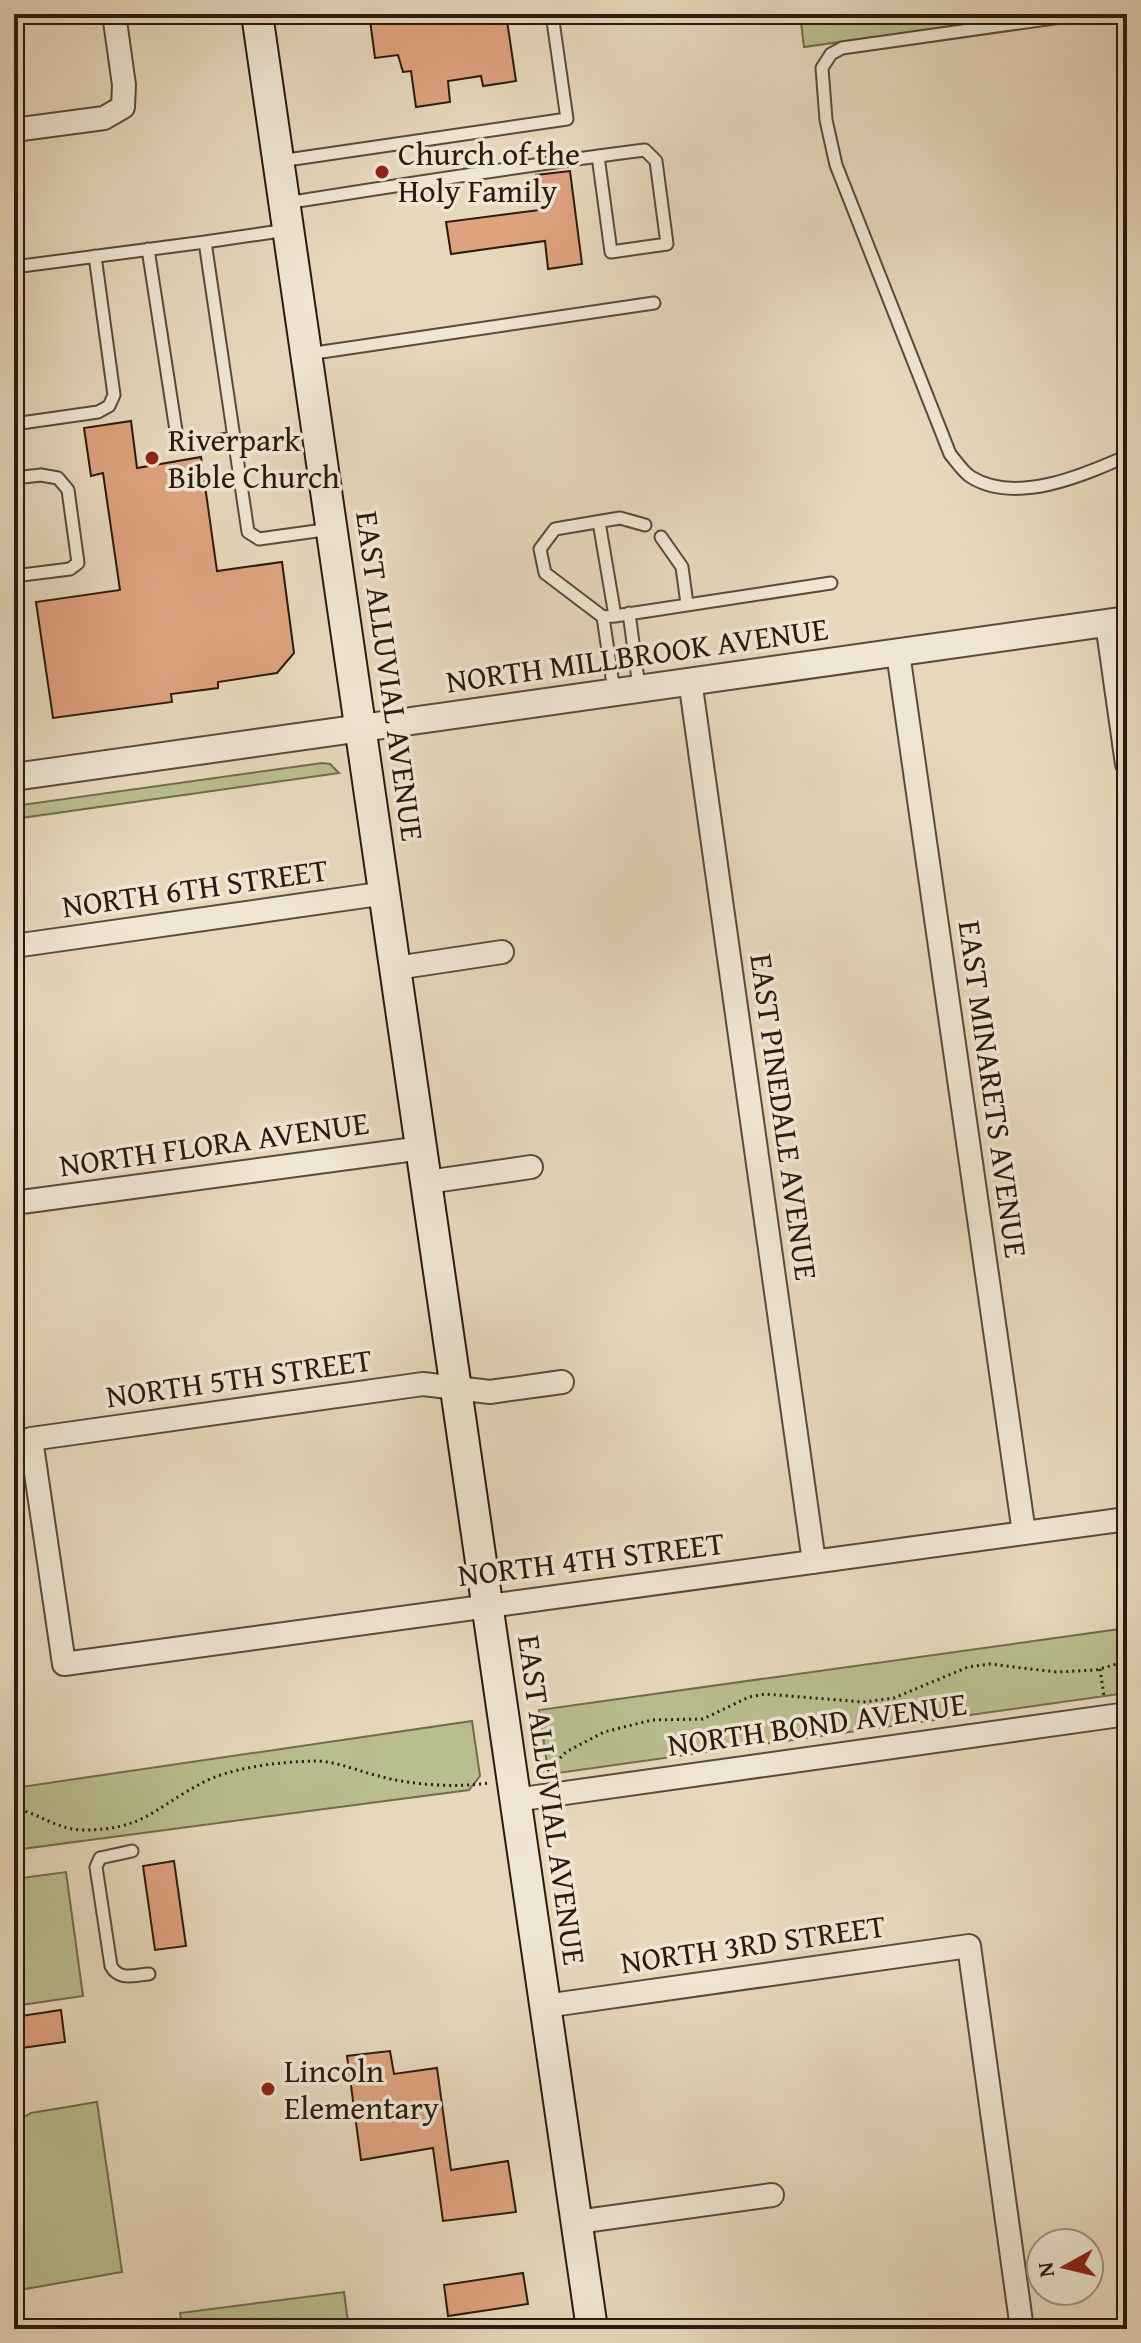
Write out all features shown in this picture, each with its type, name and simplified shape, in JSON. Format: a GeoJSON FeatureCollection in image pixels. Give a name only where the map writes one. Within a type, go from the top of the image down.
{"type":"FeatureCollection","features":[{"type":"Feature","properties":{"kind":"main road","name":"EAST ALLUVIAL AVENUE"},"geometry":{"type":"LineString","coordinates":[[257,14],[592,2329]]}},
{"type":"Feature","properties":{"kind":"street"},"geometry":{"type":"LineString","coordinates":[[14,130],[104,118],[123,107],[124,85],[114,14]]}},
{"type":"Feature","properties":{"kind":"street"},"geometry":{"type":"LineString","coordinates":[[1117,622],[1127,764]]}},
{"type":"Feature","properties":{"kind":"street","name":"NORTH MILLBROOK AVENUE"},"geometry":{"type":"LineString","coordinates":[[14,777],[1117,622]]}},
{"type":"Feature","properties":{"kind":"street","name":"EAST MINARETS AVENUE"},"geometry":{"type":"LineString","coordinates":[[898,653],[1024,1533]]}},
{"type":"Feature","properties":{"kind":"street","name":"EAST PINEDALE AVENUE"},"geometry":{"type":"LineString","coordinates":[[690,680],[814,1562]]}},
{"type":"Feature","properties":{"kind":"street","name":"NORTH 6TH STREET"},"geometry":{"type":"LineString","coordinates":[[14,946],[386,893]]}},
{"type":"Feature","properties":{"kind":"street"},"geometry":{"type":"LineString","coordinates":[[396,968],[502,952]]}},
{"type":"Feature","properties":{"kind":"street","name":"NORTH FLORA AVENUE"},"geometry":{"type":"LineString","coordinates":[[14,1203],[422,1148]]}},
{"type":"Feature","properties":{"kind":"street"},"geometry":{"type":"LineString","coordinates":[[427,1182],[531,1167]]}},
{"type":"Feature","properties":{"kind":"street"},"geometry":{"type":"LineString","coordinates":[[457,1389],[490,1392],[562,1382]]}},
{"type":"Feature","properties":{"kind":"street","name":"NORTH 5TH STREET"},"geometry":{"type":"LineString","coordinates":[[64,1664],[31,1439],[423,1384],[457,1389]]}},
{"type":"Feature","properties":{"kind":"street","name":"NORTH 4TH STREET"},"geometry":{"type":"LineString","coordinates":[[64,1664],[1127,1519]]}},
{"type":"Feature","properties":{"kind":"street","name":"NORTH BOND AVENUE"},"geometry":{"type":"LineString","coordinates":[[515,1800],[1127,1714]]}},
{"type":"Feature","properties":{"kind":"street","name":"NORTH 3RD STREET"},"geometry":{"type":"LineString","coordinates":[[545,2006],[969,1946],[1022,2329]]}},
{"type":"Feature","properties":{"kind":"street"},"geometry":{"type":"LineString","coordinates":[[577,2222],[772,2195]]}},
{"type":"Feature","properties":{"kind":"lane"},"geometry":{"type":"LineString","coordinates":[[279,161],[567,119],[552,14]]}},
{"type":"Feature","properties":{"kind":"lane"},"geometry":{"type":"LineString","coordinates":[[1082,14],[842,48],[831,54],[822,68],[822,89],[836,165],[950,454],[970,476],[995,486],[1021,487],[1069,480],[1127,456]]}},
{"type":"Feature","properties":{"kind":"lane"},"geometry":{"type":"LineString","coordinates":[[14,267],[205,242],[287,216],[598,156],[645,150],[656,161],[667,244],[611,252],[598,156]]}},
{"type":"Feature","properties":{"kind":"lane"},"geometry":{"type":"LineString","coordinates":[[205,242],[248,532],[259,539],[332,529]]}},
{"type":"Feature","properties":{"kind":"lane"},"geometry":{"type":"LineString","coordinates":[[148,249],[177,437],[188,445],[234,438]]}},
{"type":"Feature","properties":{"kind":"lane"},"geometry":{"type":"LineString","coordinates":[[14,424],[98,412],[109,406],[114,395],[95,256]]}},
{"type":"Feature","properties":{"kind":"lane"},"geometry":{"type":"LineString","coordinates":[[307,354],[654,303]]}},
{"type":"Feature","properties":{"kind":"lane"},"geometry":{"type":"LineString","coordinates":[[14,478],[41,475],[58,478],[68,490],[78,563],[70,569],[14,576]]}},
{"type":"Feature","properties":{"kind":"lane"},"geometry":{"type":"LineString","coordinates":[[645,525],[620,518],[555,529],[540,549],[545,573],[609,616],[831,583]]}},
{"type":"Feature","properties":{"kind":"lane"},"geometry":{"type":"LineString","coordinates":[[599,522],[609,616],[626,690]]}},
{"type":"Feature","properties":{"kind":"lane"},"geometry":{"type":"LineString","coordinates":[[661,537],[682,567],[687,604]]}},
{"type":"Feature","properties":{"kind":"lane"},"geometry":{"type":"LineString","coordinates":[[626,690],[629,613]]}},
{"type":"Feature","properties":{"kind":"lane"},"geometry":{"type":"LineString","coordinates":[[132,1851],[100,1858],[96,1867],[111,1966],[115,1974],[123,1977],[149,1974]]}},
{"type":"Feature","properties":{"kind":"path"},"geometry":{"type":"LineString","coordinates":[[544,1775],[566,1752],[604,1732],[652,1720],[703,1719],[749,1697],[765,1694],[863,1702],[894,1698],[968,1667],[990,1664],[1056,1672],[1100,1669],[1127,1661]]}},
{"type":"Feature","properties":{"kind":"path"},"geometry":{"type":"LineString","coordinates":[[1100,1669],[1104,1700]]}},
{"type":"Feature","properties":{"kind":"path"},"geometry":{"type":"LineString","coordinates":[[14,1808],[32,1812],[56,1825],[82,1830],[133,1824],[153,1816],[202,1782],[241,1771],[311,1761],[331,1762],[382,1777],[480,1784]]}},
{"type":"Feature","properties":{"kind":"green space"},"geometry":{"type":"Polygon","coordinates":[[[800,14],[1038,14],[804,47],[800,14]]]}},
{"type":"Feature","properties":{"kind":"green space"},"geometry":{"type":"Polygon","coordinates":[[[330,764],[339,773],[14,819],[14,806],[330,764]]]}},
{"type":"Feature","properties":{"kind":"green space"},"geometry":{"type":"Polygon","coordinates":[[[1127,1628],[1127,1693],[558,1773],[547,1764],[539,1710],[1127,1628]]]}},
{"type":"Feature","properties":{"kind":"green space"},"geometry":{"type":"Polygon","coordinates":[[[472,1721],[480,1776],[469,1790],[14,1850],[14,1788],[472,1721]]]}},
{"type":"Feature","properties":{"kind":"green space"},"geometry":{"type":"Polygon","coordinates":[[[66,1872],[83,1996],[14,2006],[14,1879],[66,1872]]]}},
{"type":"Feature","properties":{"kind":"green space"},"geometry":{"type":"Polygon","coordinates":[[[97,2102],[122,2272],[14,2291],[14,2123],[31,2113],[97,2102]]]}},
{"type":"Feature","properties":{"kind":"green space"},"geometry":{"type":"Polygon","coordinates":[[[344,2292],[349,2329],[183,2329],[180,2313],[344,2292]]]}},
{"type":"Feature","properties":{"kind":"building"},"geometry":{"type":"Polygon","coordinates":[[[390,14],[506,14],[516,81],[483,86],[481,76],[448,81],[450,102],[416,107],[411,71],[403,72],[398,55],[375,58],[370,20],[390,17],[390,14]]]}},
{"type":"Feature","properties":{"kind":"building"},"geometry":{"type":"Polygon","coordinates":[[[570,171],[582,264],[548,269],[545,241],[451,254],[446,222],[540,210],[536,175],[570,171]]]}},
{"type":"Feature","properties":{"kind":"building"},"geometry":{"type":"Polygon","coordinates":[[[131,421],[137,468],[201,457],[217,571],[282,562],[294,653],[277,673],[218,682],[218,688],[171,694],[172,702],[53,718],[36,602],[120,590],[103,473],[91,476],[84,428],[131,421]]]}},
{"type":"Feature","properties":{"kind":"building"},"geometry":{"type":"Polygon","coordinates":[[[174,1861],[186,1946],[155,1950],[143,1866],[174,1861]]]}},
{"type":"Feature","properties":{"kind":"building"},"geometry":{"type":"Polygon","coordinates":[[[61,2010],[65,2042],[14,2049],[14,2017],[61,2010]]]}},
{"type":"Feature","properties":{"kind":"building"},"geometry":{"type":"Polygon","coordinates":[[[390,2051],[394,2074],[437,2068],[451,2170],[508,2161],[516,2212],[443,2221],[433,2148],[361,2160],[347,2056],[390,2051]]]}},
{"type":"Feature","properties":{"kind":"building"},"geometry":{"type":"Polygon","coordinates":[[[523,2273],[528,2304],[448,2316],[444,2285],[523,2273]]]}},
{"type":"Feature","properties":{"kind":"place","name":"Church of the Holy Family"},"geometry":{"type":"Point","coordinates":[382,172]}},
{"type":"Feature","properties":{"kind":"place","name":"Riverpark Bible Church"},"geometry":{"type":"Point","coordinates":[152,458]}},
{"type":"Feature","properties":{"kind":"place","name":"Lincoln Elementary"},"geometry":{"type":"Point","coordinates":[268,2089]}}]}
